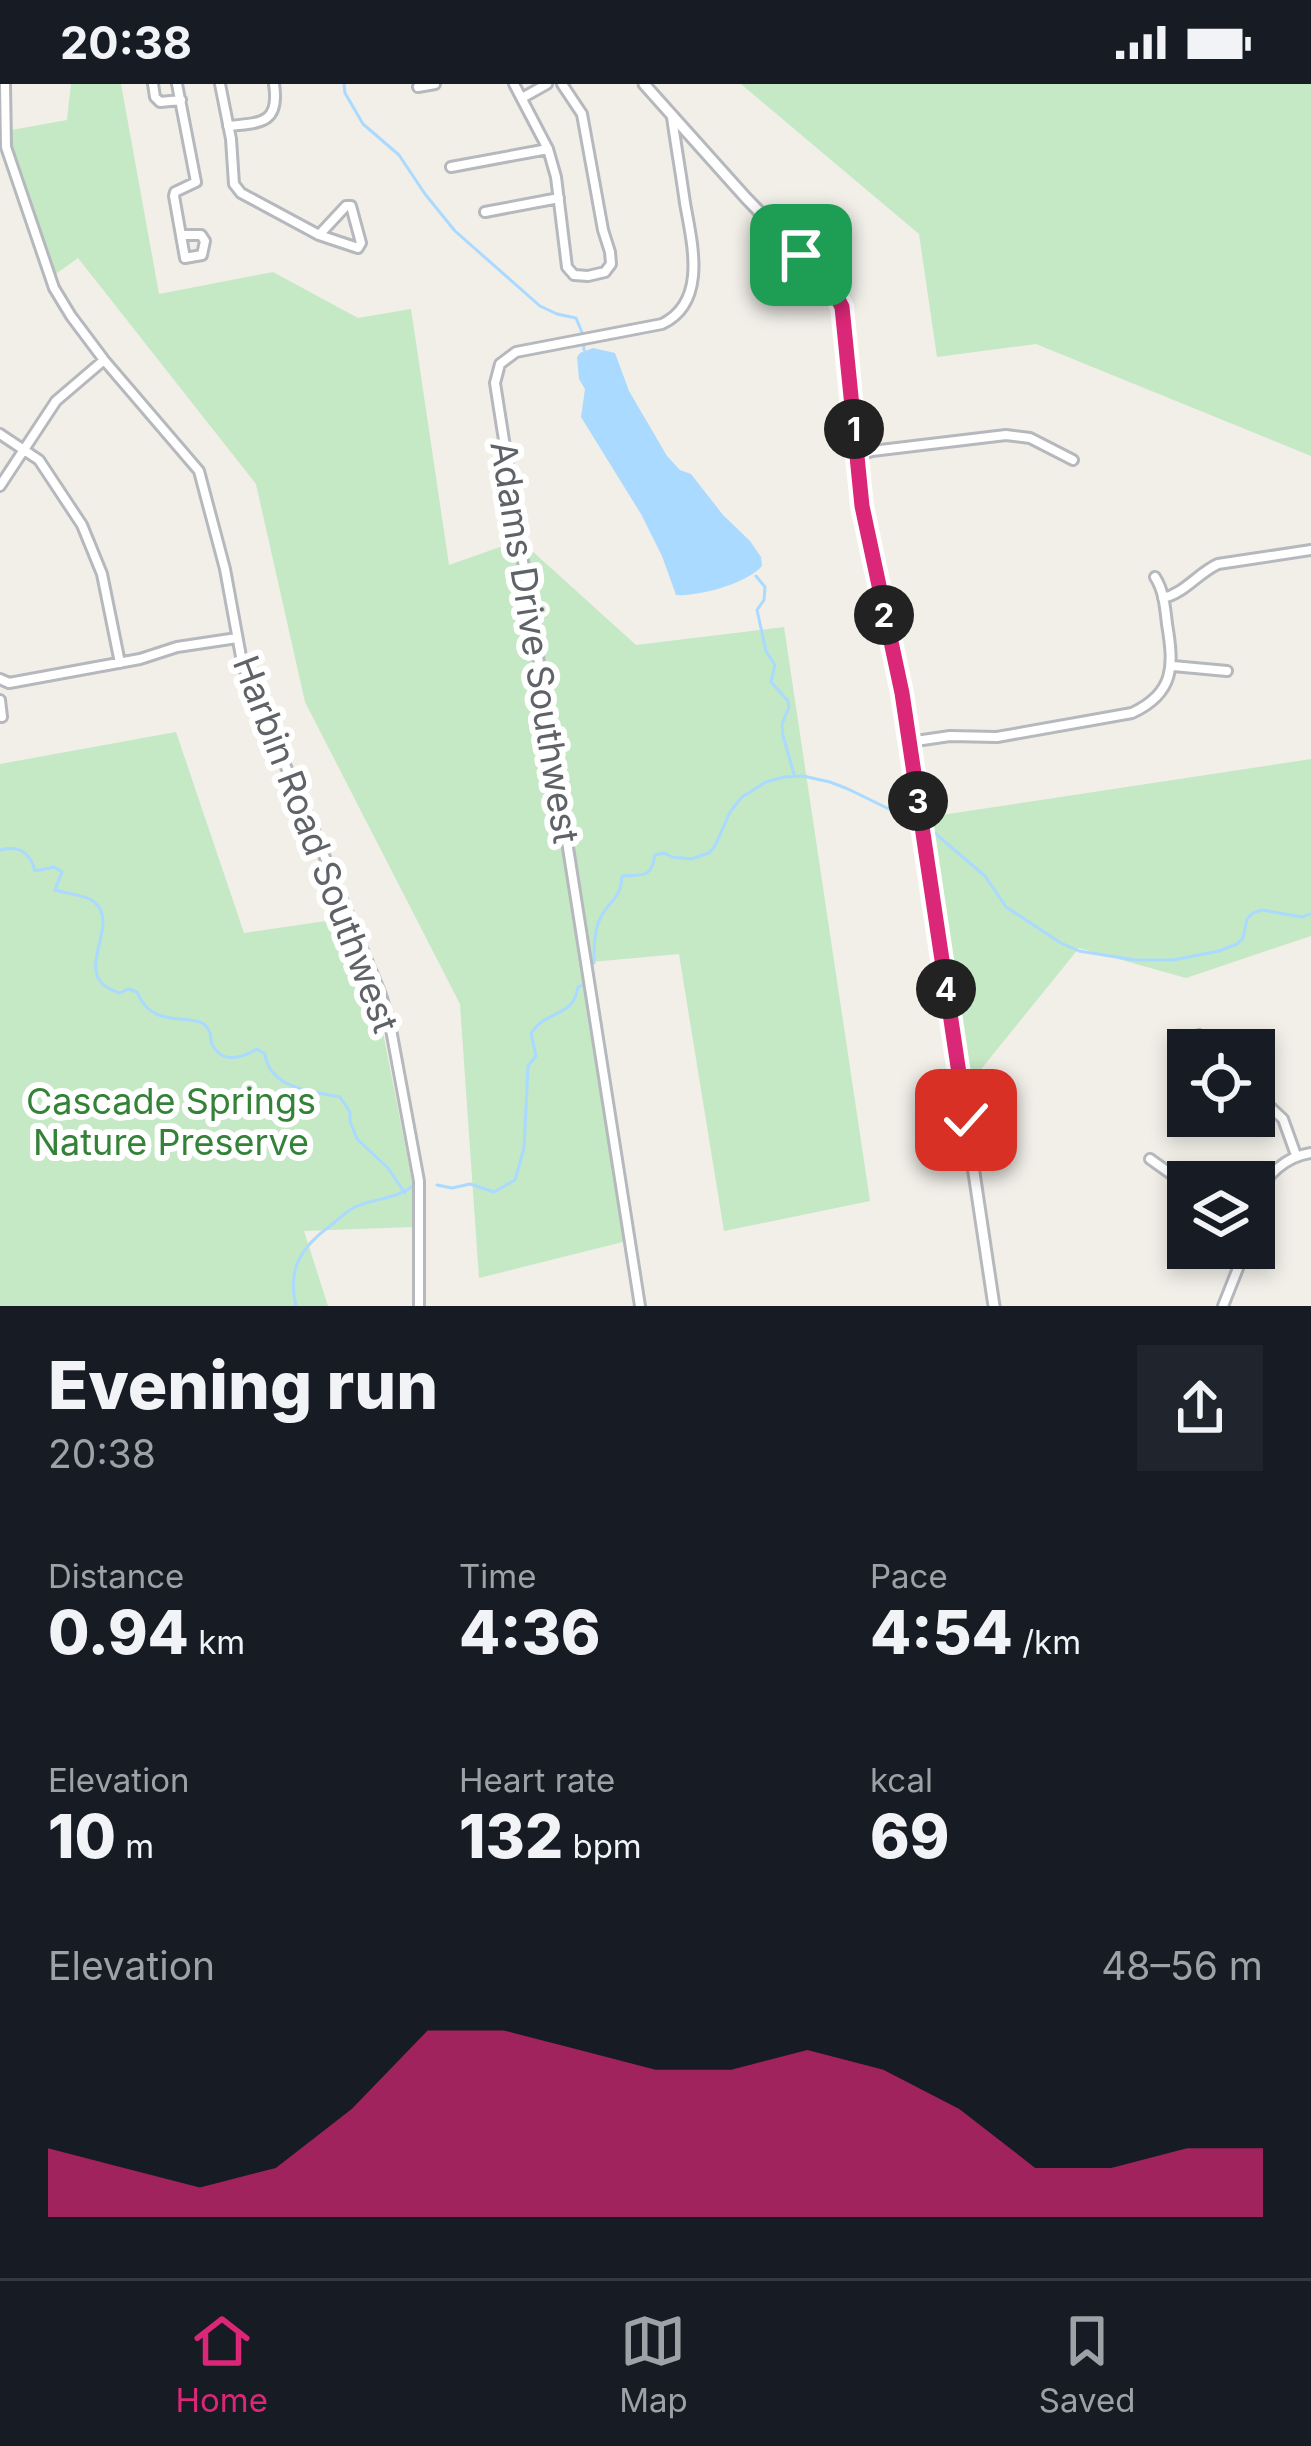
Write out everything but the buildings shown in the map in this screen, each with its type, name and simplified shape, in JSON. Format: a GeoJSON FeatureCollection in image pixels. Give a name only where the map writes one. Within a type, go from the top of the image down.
{"type":"FeatureCollection","features":[{"type":"Feature","properties":{"kind":"street","name":"Harbin Road Southwest"},"geometry":{"type":"LineString","coordinates":[[5,84],[6,147],[46,268],[71,316],[104,360],[199,471],[250,686],[381,995],[419,1181],[419,1306]]}},
{"type":"Feature","properties":{"kind":"street"},"geometry":{"type":"LineString","coordinates":[[153,84],[160,102],[181,100]]}},
{"type":"Feature","properties":{"kind":"street"},"geometry":{"type":"LineString","coordinates":[[177,84],[196,182],[176,191],[181,235]]}},
{"type":"Feature","properties":{"kind":"street"},"geometry":{"type":"LineString","coordinates":[[220,84],[234,184],[241,193],[319,236],[358,248],[361,243],[351,206],[338,212],[319,236]]}},
{"type":"Feature","properties":{"kind":"street"},"geometry":{"type":"LineString","coordinates":[[228,126],[267,119],[274,113],[274,84]]}},
{"type":"Feature","properties":{"kind":"street"},"geometry":{"type":"LineString","coordinates":[[418,88],[436,84]]}},
{"type":"Feature","properties":{"kind":"street"},"geometry":{"type":"LineString","coordinates":[[514,84],[548,148],[567,266],[574,275],[588,276],[605,272],[611,264],[610,252],[582,114],[562,84]]}},
{"type":"Feature","properties":{"kind":"street"},"geometry":{"type":"LineString","coordinates":[[522,99],[547,84]]}},
{"type":"Feature","properties":{"kind":"street"},"geometry":{"type":"LineString","coordinates":[[644,84],[837,294],[842,307],[869,550],[899,680],[994,1306]]}},
{"type":"Feature","properties":{"kind":"street","name":"Adams Drive Southwest"},"geometry":{"type":"LineString","coordinates":[[640,1306],[495,382],[500,364],[516,352],[662,324],[681,310],[692,284],[694,257],[672,117]]}},
{"type":"Feature","properties":{"kind":"street"},"geometry":{"type":"LineString","coordinates":[[452,166],[548,148]]}},
{"type":"Feature","properties":{"kind":"street"},"geometry":{"type":"LineString","coordinates":[[485,212],[559,198]]}},
{"type":"Feature","properties":{"kind":"street"},"geometry":{"type":"LineString","coordinates":[[0,486],[56,401],[104,360]]}},
{"type":"Feature","properties":{"kind":"street"},"geometry":{"type":"LineString","coordinates":[[0,434],[26,449],[50,472],[92,544],[120,663]]}},
{"type":"Feature","properties":{"kind":"street"},"geometry":{"type":"LineString","coordinates":[[857,455],[1006,435],[1030,438],[1073,460]]}},
{"type":"Feature","properties":{"kind":"street"},"geometry":{"type":"LineString","coordinates":[[1163,598],[1180,592],[1218,564],[1311,550]]}},
{"type":"Feature","properties":{"kind":"street"},"geometry":{"type":"LineString","coordinates":[[909,742],[950,736],[998,737],[1132,713],[1147,706],[1159,694],[1173,665],[1163,598],[1155,577]]}},
{"type":"Feature","properties":{"kind":"street"},"geometry":{"type":"LineString","coordinates":[[0,679],[9,682],[120,663],[177,647],[237,638]]}},
{"type":"Feature","properties":{"kind":"street"},"geometry":{"type":"LineString","coordinates":[[1173,665],[1227,671]]}},
{"type":"Feature","properties":{"kind":"street"},"geometry":{"type":"LineString","coordinates":[[0,700],[2,718]]}},
{"type":"Feature","properties":{"kind":"street"},"geometry":{"type":"LineString","coordinates":[[1275,1112],[1283,1119],[1297,1155]]}},
{"type":"Feature","properties":{"kind":"street"},"geometry":{"type":"LineString","coordinates":[[1275,1168],[1297,1155],[1311,1153]]}},
{"type":"Feature","properties":{"kind":"street"},"geometry":{"type":"LineString","coordinates":[[1150,1160],[1167,1169]]}},
{"type":"Feature","properties":{"kind":"street"},"geometry":{"type":"LineString","coordinates":[[1222,1306],[1237,1269]]}},
{"type":"Feature","properties":{"kind":"green space"},"geometry":{"type":"Polygon","coordinates":[[[71,84],[121,84],[159,294],[273,272],[358,318],[411,309],[449,565],[520,540],[636,645],[784,627],[870,1201],[724,1231],[679,954],[580,963],[631,1240],[479,1278],[460,1004],[305,702],[256,484],[78,258],[50,278],[5,151],[6,131],[67,120],[71,84]]]}},
{"type":"Feature","properties":{"kind":"green space"},"geometry":{"type":"Polygon","coordinates":[[[741,84],[1311,84],[1311,456],[1036,344],[937,357],[919,234],[741,84]]]}},
{"type":"Feature","properties":{"kind":"green space","name":"Cascade Springs Nature Preserve"},"geometry":{"type":"Polygon","coordinates":[[[176,732],[244,933],[340,919],[379,1012],[413,1186],[412,1227],[304,1231],[328,1306],[0,1306],[0,764],[176,732]]]}},
{"type":"Feature","properties":{"kind":"green space"},"geometry":{"type":"Polygon","coordinates":[[[1311,759],[1311,936],[1186,978],[1079,948],[969,1084],[944,996],[915,819],[1311,759]]]}},
{"type":"Feature","properties":{"kind":"water"},"geometry":{"type":"Polygon","coordinates":[[[593,348],[615,353],[629,391],[667,456],[691,474],[761,557],[762,566],[755,572],[722,588],[676,595],[641,514],[581,417],[585,389],[577,357],[593,348]]]}},
{"type":"Feature","properties":{"kind":"waterway"},"geometry":{"type":"LineString","coordinates":[[344,84],[363,124],[399,155],[455,231],[540,306],[576,318],[584,350]]}},
{"type":"Feature","properties":{"kind":"waterway"},"geometry":{"type":"LineString","coordinates":[[756,576],[765,587],[757,610],[766,651],[775,665],[771,682],[788,701],[782,724],[794,774]]}},
{"type":"Feature","properties":{"kind":"waterway"},"geometry":{"type":"LineString","coordinates":[[594,963],[597,926],[619,891],[622,876],[648,872],[655,855],[691,859],[709,853],[742,797],[784,777],[830,782],[930,829],[985,876],[1006,907],[1079,951],[1135,960],[1173,960],[1237,944],[1253,913],[1311,914]]}},
{"type":"Feature","properties":{"kind":"waterway"},"geometry":{"type":"LineString","coordinates":[[0,850],[23,852],[35,871],[54,867],[62,872],[55,890],[89,899],[101,911],[96,963],[104,985],[120,993],[137,992],[157,1014],[203,1023],[219,1054],[237,1057],[257,1049],[283,1081],[340,1097],[350,1112],[357,1139],[388,1168],[405,1193]]}},
{"type":"Feature","properties":{"kind":"waterway"},"geometry":{"type":"LineString","coordinates":[[437,1185],[470,1184],[494,1192],[515,1180],[524,1148],[528,1066],[536,1056],[531,1033],[571,1004],[582,985]]}},
{"type":"Feature","properties":{"kind":"waterway"},"geometry":{"type":"LineString","coordinates":[[296,1306],[295,1270],[311,1242],[353,1208],[414,1185]]}},
{"type":"Feature","properties":{"kind":"route"},"geometry":{"type":"LineString","coordinates":[[801,255],[831,286],[842,307],[862,506],[902,693],[966,1120]]}}]}
